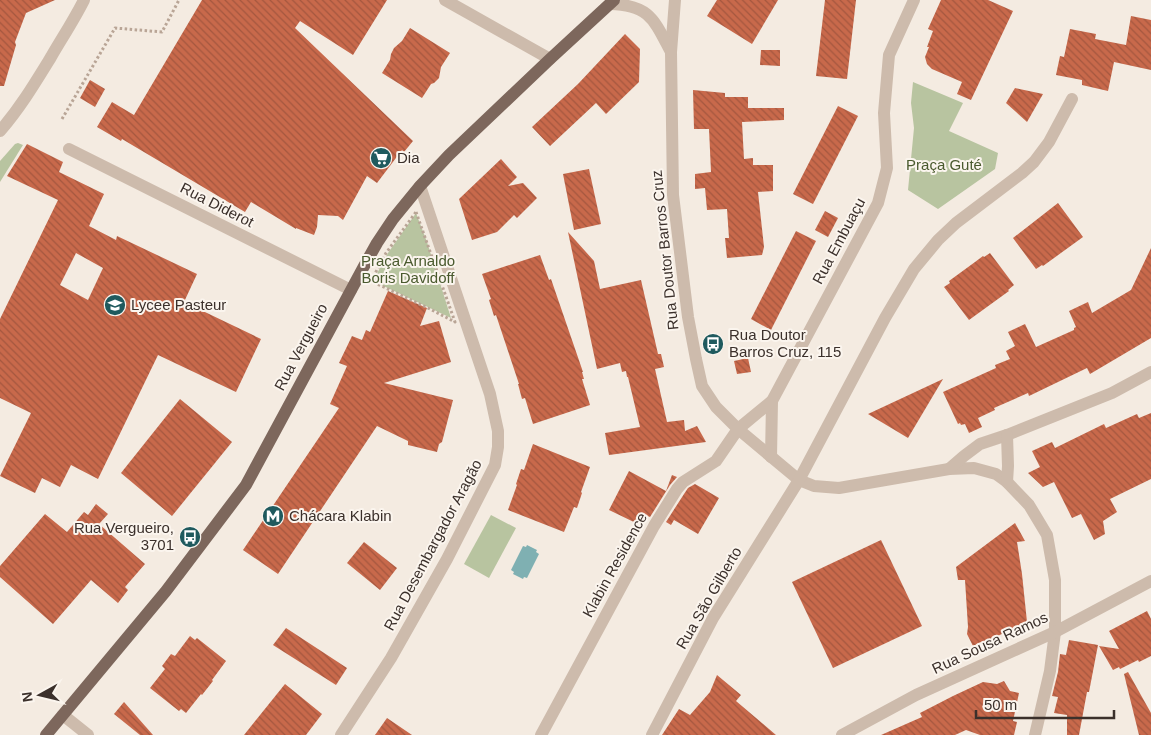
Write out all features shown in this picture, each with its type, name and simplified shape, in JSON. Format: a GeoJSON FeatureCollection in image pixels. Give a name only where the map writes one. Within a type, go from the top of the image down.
{"type":"FeatureCollection","features":[{"type":"Feature","properties":{"kind":"main road","name":"Rua Vergueiro"},"geometry":{"type":"LineString","coordinates":[[46,735],[166,590],[246,485],[350,290],[382,235],[393,220],[420,186],[449,155],[612,2]]}},
{"type":"Feature","properties":{"kind":"street"},"geometry":{"type":"LineString","coordinates":[[0,131],[34,85],[76,17],[84,0]]}},
{"type":"Feature","properties":{"kind":"street","name":"Rua Doutor Barros Cruz"},"geometry":{"type":"LineString","coordinates":[[675,0],[671,52],[673,195],[690,327],[702,386],[716,408],[799,480]]}},
{"type":"Feature","properties":{"kind":"street","name":"Rua Embuaçu"},"geometry":{"type":"LineString","coordinates":[[738,429],[772,401],[878,203],[887,168],[884,113],[890,55],[914,0]]}},
{"type":"Feature","properties":{"kind":"street"},"geometry":{"type":"LineString","coordinates":[[448,1],[550,59]]}},
{"type":"Feature","properties":{"kind":"street","name":"Rua Doutor Barros Cruz"},"geometry":{"type":"LineString","coordinates":[[612,2],[635,7],[647,14],[657,24],[671,52]]}},
{"type":"Feature","properties":{"kind":"street","name":"Rua São Gilberto"},"geometry":{"type":"LineString","coordinates":[[652,735],[713,618],[799,480],[885,318],[914,269],[932,247],[956,223],[1034,162],[1049,142],[1072,99]]}},
{"type":"Feature","properties":{"kind":"street","name":"Rua Diderot"},"geometry":{"type":"LineString","coordinates":[[69,149],[350,290]]}},
{"type":"Feature","properties":{"kind":"street","name":"Rua Desembargador Aragão"},"geometry":{"type":"LineString","coordinates":[[341,735],[391,658],[447,559],[495,465],[498,447],[498,431],[490,394],[420,186]]}},
{"type":"Feature","properties":{"kind":"street"},"geometry":{"type":"LineString","coordinates":[[949,469],[980,444],[1007,436],[1112,393],[1151,372]]}},
{"type":"Feature","properties":{"kind":"street","name":"Rua Embuaçu"},"geometry":{"type":"LineString","coordinates":[[771,457],[772,401]]}},
{"type":"Feature","properties":{"kind":"street","name":"Klabin Residence"},"geometry":{"type":"LineString","coordinates":[[541,735],[676,489],[683,482],[716,461],[738,429]]}},
{"type":"Feature","properties":{"kind":"street"},"geometry":{"type":"LineString","coordinates":[[1007,436],[1007,482]]}},
{"type":"Feature","properties":{"kind":"street"},"geometry":{"type":"LineString","coordinates":[[799,480],[814,486],[839,488],[949,469],[966,468],[984,470],[996,474],[1030,505],[1047,535],[1055,580],[1055,632],[1050,671],[1035,735]]}},
{"type":"Feature","properties":{"kind":"street","name":"Rua Sousa Ramos"},"geometry":{"type":"LineString","coordinates":[[842,735],[916,695],[1055,632],[1151,581]]}},
{"type":"Feature","properties":{"kind":"street"},"geometry":{"type":"LineString","coordinates":[[63,715],[88,735]]}},
{"type":"Feature","properties":{"kind":"path"},"geometry":{"type":"LineString","coordinates":[[62,119],[115,28],[162,32],[178,0]]}},
{"type":"Feature","properties":{"kind":"path"},"geometry":{"type":"LineString","coordinates":[[416,212],[455,322],[371,281],[386,253],[416,212]]}},
{"type":"Feature","properties":{"kind":"green space","name":"Praça Guté"},"geometry":{"type":"Polygon","coordinates":[[[913,82],[963,103],[949,131],[998,153],[995,169],[938,209],[908,190],[914,128],[911,103],[913,82]]]}},
{"type":"Feature","properties":{"kind":"green space"},"geometry":{"type":"Polygon","coordinates":[[[18,143],[23,145],[0,182],[0,161],[18,143]]]}},
{"type":"Feature","properties":{"kind":"green space","name":"Praça Arnaldo Boris Davidoff"},"geometry":{"type":"Polygon","coordinates":[[[416,213],[451,318],[373,281],[388,253],[416,213]]]}},
{"type":"Feature","properties":{"kind":"green space"},"geometry":{"type":"Polygon","coordinates":[[[491,515],[516,528],[489,578],[464,564],[491,515]]]}},
{"type":"Feature","properties":{"kind":"water"},"geometry":{"type":"Polygon","coordinates":[[[527,545],[537,550],[536,552],[539,554],[527,578],[524,577],[523,579],[513,574],[514,572],[511,570],[523,546],[526,547],[527,545]]]}},
{"type":"Feature","properties":{"kind":"building"},"geometry":{"type":"Polygon","coordinates":[[[0,0],[55,0],[26,13],[15,42],[16,45],[4,86],[0,86],[0,0]]]}},
{"type":"Feature","properties":{"kind":"building"},"geometry":{"type":"Polygon","coordinates":[[[202,0],[387,0],[353,55],[300,21],[295,28],[413,141],[404,152],[402,150],[377,183],[367,176],[343,220],[338,216],[318,215],[314,235],[296,229],[251,202],[245,212],[122,139],[121,141],[97,127],[112,102],[134,115],[202,0]]]}},
{"type":"Feature","properties":{"kind":"building"},"geometry":{"type":"Polygon","coordinates":[[[717,0],[778,0],[752,44],[707,16],[717,0]]]}},
{"type":"Feature","properties":{"kind":"building"},"geometry":{"type":"Polygon","coordinates":[[[825,0],[856,0],[847,79],[816,76],[825,0]]]}},
{"type":"Feature","properties":{"kind":"building"},"geometry":{"type":"Polygon","coordinates":[[[941,0],[988,0],[1013,11],[971,100],[957,94],[962,82],[932,69],[927,64],[925,57],[933,31],[928,29],[941,0]]]}},
{"type":"Feature","properties":{"kind":"building"},"geometry":{"type":"Polygon","coordinates":[[[1131,16],[1151,20],[1151,70],[1114,62],[1108,91],[1082,85],[1082,80],[1056,75],[1060,56],[1064,57],[1070,29],[1096,34],[1095,39],[1126,45],[1131,16]]]}},
{"type":"Feature","properties":{"kind":"building"},"geometry":{"type":"Polygon","coordinates":[[[410,28],[450,53],[441,67],[439,78],[431,84],[422,98],[382,73],[390,60],[394,48],[402,41],[410,28]]]}},
{"type":"Feature","properties":{"kind":"building"},"geometry":{"type":"Polygon","coordinates":[[[625,34],[640,49],[639,82],[606,114],[596,103],[550,146],[532,127],[578,84],[625,34]]]}},
{"type":"Feature","properties":{"kind":"building"},"geometry":{"type":"Polygon","coordinates":[[[761,50],[780,50],[780,66],[760,65],[761,50]]]}},
{"type":"Feature","properties":{"kind":"building"},"geometry":{"type":"Polygon","coordinates":[[[90,80],[105,89],[95,107],[80,98],[90,80]]]}},
{"type":"Feature","properties":{"kind":"building"},"geometry":{"type":"Polygon","coordinates":[[[1015,88],[1043,94],[1027,122],[1006,103],[1015,88]]]}},
{"type":"Feature","properties":{"kind":"building"},"geometry":{"type":"Polygon","coordinates":[[[693,90],[725,93],[725,97],[748,97],[748,108],[784,108],[784,120],[742,122],[744,159],[753,158],[753,165],[773,165],[773,191],[758,192],[764,247],[762,255],[727,258],[725,238],[729,238],[727,209],[707,210],[705,188],[695,189],[695,174],[711,172],[709,129],[694,129],[693,90]]]}},
{"type":"Feature","properties":{"kind":"building"},"geometry":{"type":"Polygon","coordinates":[[[838,106],[858,116],[813,204],[793,194],[838,106]]]}},
{"type":"Feature","properties":{"kind":"building"},"geometry":{"type":"Polygon","coordinates":[[[27,144],[63,162],[59,172],[104,194],[89,226],[116,240],[117,236],[197,274],[184,302],[261,339],[236,392],[158,355],[98,479],[71,465],[60,487],[42,478],[35,493],[0,476],[31,413],[0,398],[0,319],[58,200],[7,176],[27,144]],[[76,253],[60,285],[88,300],[103,268],[76,253]]]}},
{"type":"Feature","properties":{"kind":"building"},"geometry":{"type":"Polygon","coordinates":[[[501,159],[517,177],[508,186],[523,183],[537,198],[517,218],[514,215],[497,232],[472,240],[459,199],[501,159]]]}},
{"type":"Feature","properties":{"kind":"building"},"geometry":{"type":"Polygon","coordinates":[[[589,169],[601,224],[574,230],[563,174],[589,169]]]}},
{"type":"Feature","properties":{"kind":"building"},"geometry":{"type":"Polygon","coordinates":[[[1058,203],[1083,237],[1036,269],[1013,238],[1058,203]]]}},
{"type":"Feature","properties":{"kind":"building"},"geometry":{"type":"Polygon","coordinates":[[[825,211],[838,218],[828,237],[815,230],[825,211]]]}},
{"type":"Feature","properties":{"kind":"building"},"geometry":{"type":"Polygon","coordinates":[[[796,231],[816,241],[771,330],[751,319],[796,231]]]}},
{"type":"Feature","properties":{"kind":"building"},"geometry":{"type":"Polygon","coordinates":[[[568,232],[594,261],[600,289],[641,280],[658,354],[661,354],[664,367],[655,369],[667,422],[684,420],[685,431],[697,426],[706,442],[609,455],[605,433],[640,427],[626,371],[622,372],[620,363],[597,369],[568,232]]]}},
{"type":"Feature","properties":{"kind":"building"},"geometry":{"type":"Polygon","coordinates":[[[1151,248],[1151,338],[1090,374],[1087,368],[1029,396],[1028,393],[994,408],[995,410],[978,418],[982,427],[969,433],[965,424],[958,424],[943,392],[996,368],[995,365],[1010,359],[1006,351],[1015,346],[1008,332],[1025,324],[1036,347],[1074,330],[1076,327],[1069,311],[1088,302],[1092,313],[1131,290],[1151,248]]]}},
{"type":"Feature","properties":{"kind":"building"},"geometry":{"type":"Polygon","coordinates":[[[990,253],[1014,285],[1009,291],[969,320],[944,287],[950,283],[949,281],[990,253]]]}},
{"type":"Feature","properties":{"kind":"building"},"geometry":{"type":"Polygon","coordinates":[[[540,255],[549,280],[551,279],[583,372],[584,379],[582,379],[590,405],[533,424],[525,398],[522,399],[519,384],[496,315],[494,316],[489,300],[491,299],[482,274],[540,255]]]}},
{"type":"Feature","properties":{"kind":"building"},"geometry":{"type":"Polygon","coordinates":[[[388,291],[427,308],[420,326],[439,321],[451,362],[384,383],[453,400],[442,442],[439,444],[437,452],[408,445],[408,441],[377,426],[278,574],[243,550],[339,408],[330,404],[347,366],[339,363],[352,336],[362,340],[366,330],[370,332],[388,291]]]}},
{"type":"Feature","properties":{"kind":"building"},"geometry":{"type":"Polygon","coordinates":[[[748,358],[751,372],[737,374],[734,361],[748,358]]]}},
{"type":"Feature","properties":{"kind":"building"},"geometry":{"type":"Polygon","coordinates":[[[943,379],[908,438],[868,414],[943,379]]]}},
{"type":"Feature","properties":{"kind":"building"},"geometry":{"type":"Polygon","coordinates":[[[180,399],[232,442],[172,516],[121,473],[180,399]]]}},
{"type":"Feature","properties":{"kind":"building"},"geometry":{"type":"Polygon","coordinates":[[[1151,413],[1151,479],[1110,499],[1117,512],[1103,521],[1105,534],[1094,540],[1081,514],[1072,518],[1054,482],[1043,487],[1028,473],[1040,467],[1032,451],[1052,442],[1055,448],[1104,424],[1106,428],[1137,414],[1139,418],[1151,413]]]}},
{"type":"Feature","properties":{"kind":"building"},"geometry":{"type":"Polygon","coordinates":[[[533,444],[590,467],[577,508],[574,507],[564,532],[508,510],[521,469],[524,470],[533,444]]]}},
{"type":"Feature","properties":{"kind":"building"},"geometry":{"type":"Polygon","coordinates":[[[629,471],[666,491],[672,475],[677,477],[650,517],[643,514],[638,524],[609,510],[629,471]]]}},
{"type":"Feature","properties":{"kind":"building"},"geometry":{"type":"Polygon","coordinates":[[[695,484],[719,498],[698,534],[674,520],[671,525],[666,522],[688,488],[695,484]]]}},
{"type":"Feature","properties":{"kind":"building"},"geometry":{"type":"Polygon","coordinates":[[[96,504],[108,514],[99,524],[145,564],[125,587],[128,590],[118,603],[91,580],[53,624],[0,577],[0,566],[45,514],[67,532],[84,512],[88,515],[96,504]]]}},
{"type":"Feature","properties":{"kind":"building"},"geometry":{"type":"Polygon","coordinates":[[[1015,523],[1025,541],[1017,542],[1027,622],[973,646],[967,634],[965,580],[958,580],[956,567],[1015,523]]]}},
{"type":"Feature","properties":{"kind":"building"},"geometry":{"type":"Polygon","coordinates":[[[881,540],[922,626],[833,668],[792,582],[881,540]]]}},
{"type":"Feature","properties":{"kind":"building","name":"Chácara Klabin"},"geometry":{"type":"Polygon","coordinates":[[[364,542],[397,568],[380,590],[347,563],[364,542]]]}},
{"type":"Feature","properties":{"kind":"building"},"geometry":{"type":"Polygon","coordinates":[[[1147,611],[1151,619],[1151,656],[1113,670],[1099,646],[1119,649],[1109,631],[1147,611]]]}},
{"type":"Feature","properties":{"kind":"building"},"geometry":{"type":"Polygon","coordinates":[[[286,628],[347,668],[336,685],[273,645],[286,628]]]}},
{"type":"Feature","properties":{"kind":"building"},"geometry":{"type":"Polygon","coordinates":[[[190,636],[195,640],[197,638],[226,661],[213,681],[186,713],[181,709],[179,711],[150,688],[165,669],[162,666],[171,654],[175,656],[190,636]]]}},
{"type":"Feature","properties":{"kind":"building"},"geometry":{"type":"Polygon","coordinates":[[[1069,640],[1098,645],[1079,735],[1067,735],[1067,715],[1054,713],[1058,697],[1052,696],[1060,654],[1066,655],[1069,640]]]}},
{"type":"Feature","properties":{"kind":"building"},"geometry":{"type":"Polygon","coordinates":[[[1128,672],[1151,713],[1151,735],[1139,735],[1124,674],[1128,672]]]}},
{"type":"Feature","properties":{"kind":"building"},"geometry":{"type":"Polygon","coordinates":[[[717,675],[741,695],[736,701],[776,735],[662,735],[679,709],[690,715],[710,692],[717,675]]]}},
{"type":"Feature","properties":{"kind":"building"},"geometry":{"type":"Polygon","coordinates":[[[1004,681],[1010,691],[1019,693],[1013,721],[1017,722],[1014,735],[980,735],[966,730],[955,735],[881,735],[922,717],[920,713],[983,682],[997,684],[1004,681]]]}},
{"type":"Feature","properties":{"kind":"building"},"geometry":{"type":"Polygon","coordinates":[[[285,684],[322,714],[306,735],[244,735],[285,684]]]}},
{"type":"Feature","properties":{"kind":"building"},"geometry":{"type":"Polygon","coordinates":[[[124,702],[153,735],[140,735],[114,714],[124,702]]]}},
{"type":"Feature","properties":{"kind":"building"},"geometry":{"type":"Polygon","coordinates":[[[387,718],[412,735],[375,735],[387,718]]]}},
{"type":"Feature","properties":{"kind":"place","name":"Dia"},"geometry":{"type":"Point","coordinates":[381,158]}},
{"type":"Feature","properties":{"kind":"place","name":"Lycee Pasteur"},"geometry":{"type":"Point","coordinates":[115,305]}},
{"type":"Feature","properties":{"kind":"place","name":"Rua Doutor Barros Cruz, 115"},"geometry":{"type":"Point","coordinates":[713,344]}},
{"type":"Feature","properties":{"kind":"place","name":"Chácara Klabin"},"geometry":{"type":"Point","coordinates":[273,516]}},
{"type":"Feature","properties":{"kind":"place","name":"Rua Vergueiro, 3701"},"geometry":{"type":"Point","coordinates":[190,537]}}]}
